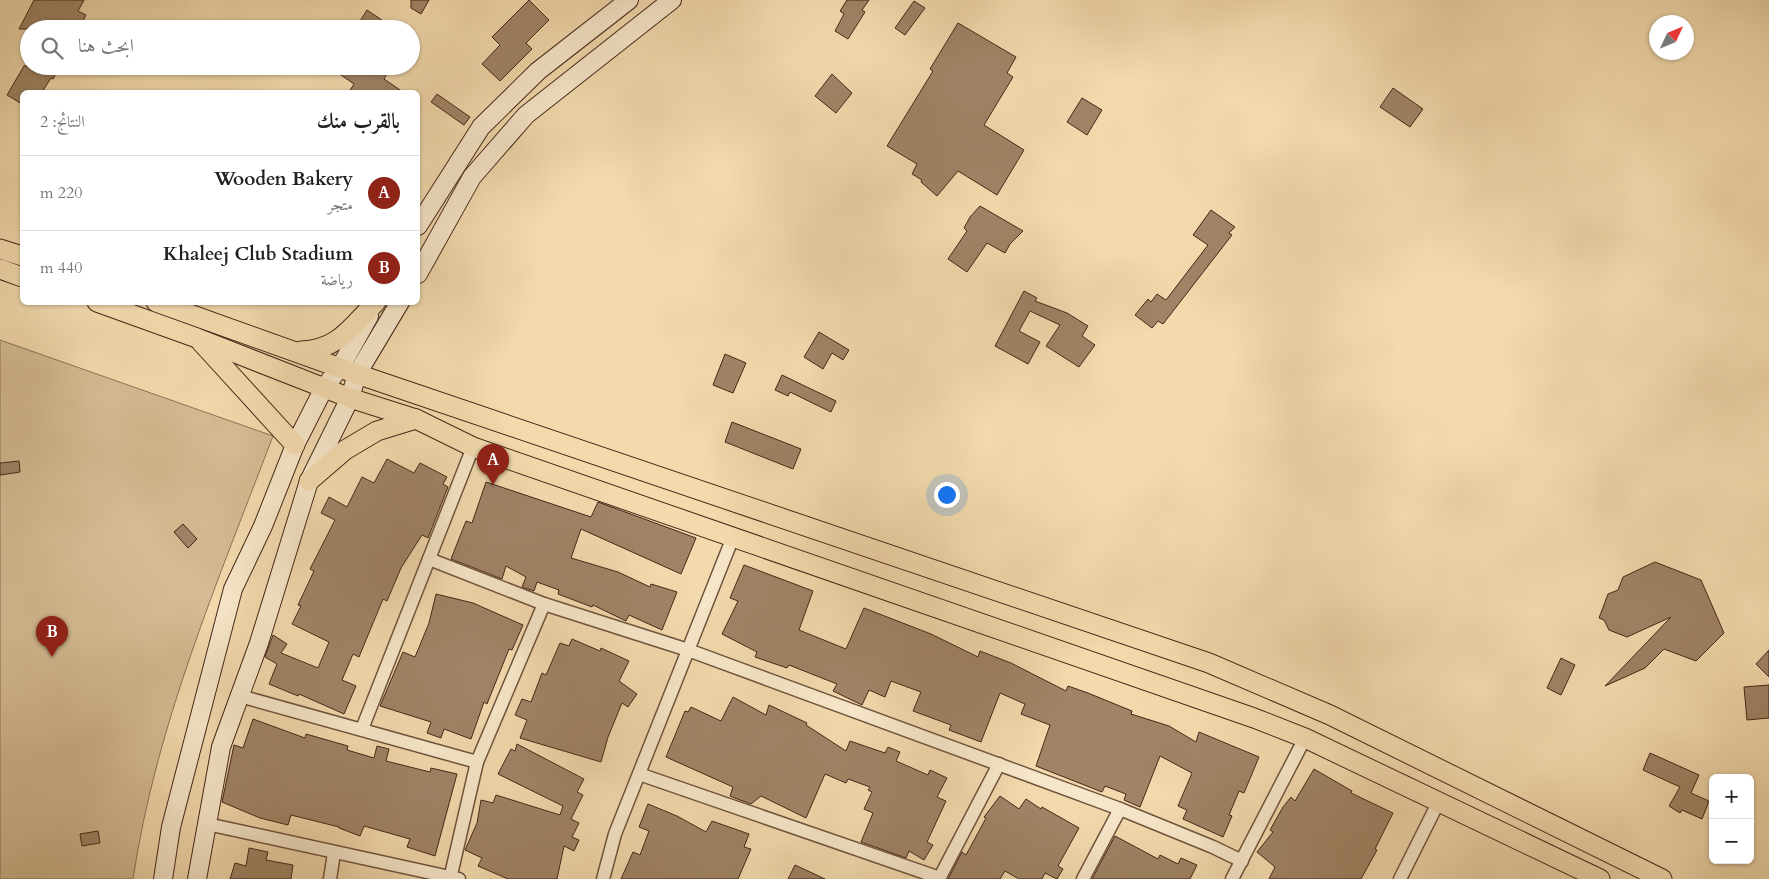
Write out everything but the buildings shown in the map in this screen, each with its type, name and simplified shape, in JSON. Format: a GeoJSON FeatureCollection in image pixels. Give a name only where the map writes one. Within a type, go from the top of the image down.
{"type":"FeatureCollection","features":[{"type":"Feature","properties":{"kind":"main road"},"geometry":{"type":"LineString","coordinates":[[0,249],[20,255]]}},
{"type":"Feature","properties":{"kind":"main road"},"geometry":{"type":"LineString","coordinates":[[0,269],[20,275]]}},
{"type":"Feature","properties":{"kind":"main road"},"geometry":{"type":"LineString","coordinates":[[105,305],[197,338],[350,398],[416,419],[473,447],[1305,738],[1600,879]]}},
{"type":"Feature","properties":{"kind":"main road"},"geometry":{"type":"LineString","coordinates":[[164,305],[349,370],[1208,663],[1330,715],[1662,879]]}},
{"type":"Feature","properties":{"kind":"main road"},"geometry":{"type":"LineString","coordinates":[[297,352],[318,350],[334,344],[374,305]]}},
{"type":"Feature","properties":{"kind":"main road"},"geometry":{"type":"LineString","coordinates":[[197,338],[295,444]]}},
{"type":"Feature","properties":{"kind":"main road"},"geometry":{"type":"LineString","coordinates":[[309,480],[345,450],[376,430],[416,419]]}},
{"type":"Feature","properties":{"kind":"street"},"geometry":{"type":"LineString","coordinates":[[420,223],[481,127],[538,71],[630,0]]}},
{"type":"Feature","properties":{"kind":"street"},"geometry":{"type":"LineString","coordinates":[[420,270],[472,177],[526,115],[672,0]]}},
{"type":"Feature","properties":{"kind":"street"},"geometry":{"type":"LineString","coordinates":[[198,879],[221,747],[259,643],[309,480],[350,398],[349,370],[376,305]]}},
{"type":"Feature","properties":{"kind":"street"},"geometry":{"type":"LineString","coordinates":[[163,879],[171,827],[233,589],[263,526],[295,444],[324,388],[349,370],[398,305]]}},
{"type":"Feature","properties":{"kind":"street"},"geometry":{"type":"LineString","coordinates":[[362,730],[473,447]]}},
{"type":"Feature","properties":{"kind":"street"},"geometry":{"type":"LineString","coordinates":[[603,879],[615,834],[733,537]]}},
{"type":"Feature","properties":{"kind":"street"},"geometry":{"type":"LineString","coordinates":[[429,559],[544,604],[688,650],[999,764],[1213,847],[1242,861]]}},
{"type":"Feature","properties":{"kind":"street"},"geometry":{"type":"LineString","coordinates":[[207,824],[453,878],[477,762],[544,604]]}},
{"type":"Feature","properties":{"kind":"street"},"geometry":{"type":"LineString","coordinates":[[240,696],[477,762]]}},
{"type":"Feature","properties":{"kind":"street"},"geometry":{"type":"LineString","coordinates":[[1232,879],[1305,738]]}},
{"type":"Feature","properties":{"kind":"street"},"geometry":{"type":"LineString","coordinates":[[639,774],[939,878],[999,764]]}},
{"type":"Feature","properties":{"kind":"street"},"geometry":{"type":"LineString","coordinates":[[1400,879],[1438,803]]}},
{"type":"Feature","properties":{"kind":"street"},"geometry":{"type":"LineString","coordinates":[[1083,879],[1120,810]]}},
{"type":"Feature","properties":{"kind":"street"},"geometry":{"type":"LineString","coordinates":[[330,879],[334,853]]}},
{"type":"Feature","properties":{"kind":"shaded area"},"geometry":{"type":"Polygon","coordinates":[[[0,340],[273,436],[211,599],[173,709],[143,822],[133,879],[0,879],[0,340]]]}},
{"type":"Feature","properties":{"kind":"place","name":"Wooden Bakery"},"geometry":{"type":"Point","coordinates":[493,485]}},
{"type":"Feature","properties":{"kind":"place","name":"Khaleej Club Stadium"},"geometry":{"type":"Point","coordinates":[52,657]}}]}
